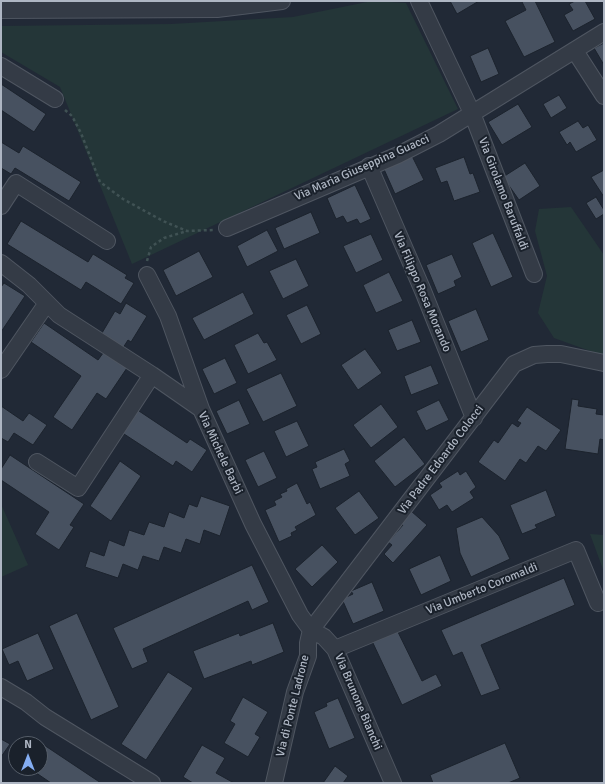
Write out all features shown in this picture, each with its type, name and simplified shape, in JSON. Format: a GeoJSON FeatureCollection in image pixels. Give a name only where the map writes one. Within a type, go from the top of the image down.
{"type":"FeatureCollection","features":[{"type":"Feature","properties":{"kind":"street"},"geometry":{"type":"LineString","coordinates":[[1,10],[217,9],[282,1]]}},
{"type":"Feature","properties":{"kind":"street","name":"Via Girolamo Baruffaldi"},"geometry":{"type":"LineString","coordinates":[[419,1],[472,113],[534,274]]}},
{"type":"Feature","properties":{"kind":"street","name":"Via Maria Giuseppina Guacci"},"geometry":{"type":"LineString","coordinates":[[227,228],[369,166],[398,155],[439,134],[604,32]]}},
{"type":"Feature","properties":{"kind":"street"},"geometry":{"type":"LineString","coordinates":[[575,51],[604,96]]}},
{"type":"Feature","properties":{"kind":"street"},"geometry":{"type":"LineString","coordinates":[[1,66],[55,99]]}},
{"type":"Feature","properties":{"kind":"street","name":"Via Filippo Rosa Morando"},"geometry":{"type":"LineString","coordinates":[[369,166],[423,291],[474,418]]}},
{"type":"Feature","properties":{"kind":"street"},"geometry":{"type":"LineString","coordinates":[[1,206],[16,183],[107,241]]}},
{"type":"Feature","properties":{"kind":"street","name":"Via Michele Barbi"},"geometry":{"type":"LineString","coordinates":[[3,269],[47,303],[59,315],[152,375],[201,409],[253,524],[300,615],[311,630]]}},
{"type":"Feature","properties":{"kind":"street"},"geometry":{"type":"LineString","coordinates":[[147,275],[168,316],[201,409]]}},
{"type":"Feature","properties":{"kind":"street"},"geometry":{"type":"LineString","coordinates":[[1,370],[47,303]]}},
{"type":"Feature","properties":{"kind":"street","name":"Via Padre Edoardo Colocci"},"geometry":{"type":"LineString","coordinates":[[311,630],[514,364],[534,355],[561,354],[604,363]]}},
{"type":"Feature","properties":{"kind":"street"},"geometry":{"type":"LineString","coordinates":[[37,462],[78,488],[152,375]]}},
{"type":"Feature","properties":{"kind":"street","name":"Via Umberto Coromaldi"},"geometry":{"type":"LineString","coordinates":[[336,649],[576,550],[598,603]]}},
{"type":"Feature","properties":{"kind":"street","name":"Via Brunone Bianchi"},"geometry":{"type":"LineString","coordinates":[[311,630],[324,637],[336,649],[393,783]]}},
{"type":"Feature","properties":{"kind":"street","name":"Via di Ponte Ladrone"},"geometry":{"type":"LineString","coordinates":[[274,783],[295,692],[308,656],[308,643],[311,630]]}},
{"type":"Feature","properties":{"kind":"street"},"geometry":{"type":"LineString","coordinates":[[1,687],[26,702],[45,717],[152,783]]}},
{"type":"Feature","properties":{"kind":"path"},"geometry":{"type":"LineString","coordinates":[[55,99],[72,116],[81,132],[100,182],[123,199],[163,221],[187,231]]}},
{"type":"Feature","properties":{"kind":"path"},"geometry":{"type":"LineString","coordinates":[[147,275],[147,257],[151,246],[164,238],[187,231],[206,231],[227,228]]}},
{"type":"Feature","properties":{"kind":"shaded area"},"geometry":{"type":"Polygon","coordinates":[[[372,1],[406,3],[458,109],[132,264],[60,87],[1,52],[1,26],[171,24],[293,17],[372,1]]]}},
{"type":"Feature","properties":{"kind":"shaded area"},"geometry":{"type":"Polygon","coordinates":[[[571,207],[604,255],[604,356],[554,338],[538,313],[547,276],[535,231],[539,209],[571,207]]]}},
{"type":"Feature","properties":{"kind":"shaded area"},"geometry":{"type":"Polygon","coordinates":[[[1,504],[28,565],[1,577],[1,504]]]}},
{"type":"Feature","properties":{"kind":"shaded area"},"geometry":{"type":"Polygon","coordinates":[[[590,534],[604,535],[604,572],[590,534]]]}},
{"type":"Feature","properties":{"kind":"building"},"geometry":{"type":"Polygon","coordinates":[[[450,1],[479,1],[457,14],[450,1]]]}},
{"type":"Feature","properties":{"kind":"building"},"geometry":{"type":"Polygon","coordinates":[[[535,1],[555,42],[524,57],[505,21],[526,10],[522,2],[535,1]]]}},
{"type":"Feature","properties":{"kind":"building"},"geometry":{"type":"Polygon","coordinates":[[[575,1],[585,1],[595,19],[573,31],[564,15],[573,10],[569,4],[575,1]]]}},
{"type":"Feature","properties":{"kind":"building"},"geometry":{"type":"Polygon","coordinates":[[[604,43],[604,65],[594,48],[604,43]]]}},
{"type":"Feature","properties":{"kind":"building"},"geometry":{"type":"Polygon","coordinates":[[[488,48],[499,74],[481,82],[470,56],[488,48]]]}},
{"type":"Feature","properties":{"kind":"building"},"geometry":{"type":"Polygon","coordinates":[[[1,84],[46,114],[34,132],[1,110],[1,84]]]}},
{"type":"Feature","properties":{"kind":"building"},"geometry":{"type":"Polygon","coordinates":[[[559,95],[567,108],[551,118],[543,104],[559,95]]]}},
{"type":"Feature","properties":{"kind":"building"},"geometry":{"type":"Polygon","coordinates":[[[518,104],[532,127],[502,145],[488,122],[518,104]]]}},
{"type":"Feature","properties":{"kind":"building"},"geometry":{"type":"Polygon","coordinates":[[[578,121],[583,128],[588,125],[597,140],[576,152],[570,142],[567,145],[559,132],[578,121]]]}},
{"type":"Feature","properties":{"kind":"building"},"geometry":{"type":"Polygon","coordinates":[[[1,142],[19,153],[23,146],[81,182],[69,201],[15,168],[11,174],[1,168],[1,142]]]}},
{"type":"Feature","properties":{"kind":"building"},"geometry":{"type":"Polygon","coordinates":[[[411,154],[424,180],[395,194],[383,167],[411,154]]]}},
{"type":"Feature","properties":{"kind":"building"},"geometry":{"type":"Polygon","coordinates":[[[464,157],[470,174],[473,173],[480,192],[454,201],[447,181],[441,183],[435,168],[464,157]]]}},
{"type":"Feature","properties":{"kind":"building"},"geometry":{"type":"Polygon","coordinates":[[[525,163],[540,186],[519,200],[503,177],[525,163]]]}},
{"type":"Feature","properties":{"kind":"building"},"geometry":{"type":"Polygon","coordinates":[[[604,170],[604,197],[591,177],[604,170]]]}},
{"type":"Feature","properties":{"kind":"building"},"geometry":{"type":"Polygon","coordinates":[[[355,185],[371,219],[360,224],[357,219],[347,223],[343,216],[336,219],[327,198],[355,185]]]}},
{"type":"Feature","properties":{"kind":"building"},"geometry":{"type":"Polygon","coordinates":[[[596,197],[604,210],[604,214],[596,219],[586,203],[596,197]]]}},
{"type":"Feature","properties":{"kind":"building"},"geometry":{"type":"Polygon","coordinates":[[[311,212],[320,233],[284,249],[275,228],[311,212]]]}},
{"type":"Feature","properties":{"kind":"building"},"geometry":{"type":"Polygon","coordinates":[[[21,221],[88,262],[93,254],[127,275],[125,278],[134,283],[121,304],[86,282],[81,290],[7,244],[21,221]]]}},
{"type":"Feature","properties":{"kind":"building"},"geometry":{"type":"Polygon","coordinates":[[[267,230],[278,251],[247,267],[237,246],[267,230]]]}},
{"type":"Feature","properties":{"kind":"building"},"geometry":{"type":"Polygon","coordinates":[[[493,233],[513,277],[491,287],[472,243],[493,233]]]}},
{"type":"Feature","properties":{"kind":"building"},"geometry":{"type":"Polygon","coordinates":[[[371,234],[383,260],[356,273],[343,246],[371,234]]]}},
{"type":"Feature","properties":{"kind":"building"},"geometry":{"type":"Polygon","coordinates":[[[199,251],[213,277],[176,296],[163,270],[199,251]]]}},
{"type":"Feature","properties":{"kind":"building"},"geometry":{"type":"Polygon","coordinates":[[[452,254],[462,277],[454,281],[456,286],[438,294],[426,265],[452,254]]]}},
{"type":"Feature","properties":{"kind":"building"},"geometry":{"type":"Polygon","coordinates":[[[296,259],[309,286],[283,299],[269,271],[296,259]]]}},
{"type":"Feature","properties":{"kind":"building"},"geometry":{"type":"Polygon","coordinates":[[[389,272],[403,301],[376,313],[363,285],[389,272]]]}},
{"type":"Feature","properties":{"kind":"building"},"geometry":{"type":"Polygon","coordinates":[[[4,283],[25,296],[1,332],[1,287],[4,283]]]}},
{"type":"Feature","properties":{"kind":"building"},"geometry":{"type":"Polygon","coordinates":[[[243,292],[254,314],[204,340],[192,318],[243,292]]]}},
{"type":"Feature","properties":{"kind":"building"},"geometry":{"type":"Polygon","coordinates":[[[126,303],[147,316],[131,342],[128,340],[121,351],[99,338],[115,311],[120,314],[126,303]]]}},
{"type":"Feature","properties":{"kind":"building"},"geometry":{"type":"Polygon","coordinates":[[[307,305],[321,334],[301,344],[286,315],[307,305]]]}},
{"type":"Feature","properties":{"kind":"building"},"geometry":{"type":"Polygon","coordinates":[[[476,309],[489,340],[461,352],[448,321],[476,309]]]}},
{"type":"Feature","properties":{"kind":"building"},"geometry":{"type":"Polygon","coordinates":[[[412,320],[421,342],[397,351],[388,330],[412,320]]]}},
{"type":"Feature","properties":{"kind":"building"},"geometry":{"type":"Polygon","coordinates":[[[44,323],[98,360],[106,349],[129,365],[106,399],[97,393],[72,430],[53,417],[81,376],[31,342],[44,323]]]}},
{"type":"Feature","properties":{"kind":"building"},"geometry":{"type":"Polygon","coordinates":[[[258,333],[264,343],[267,342],[277,360],[248,374],[234,345],[258,333]]]}},
{"type":"Feature","properties":{"kind":"building"},"geometry":{"type":"Polygon","coordinates":[[[365,349],[382,373],[358,390],[341,365],[365,349]]]}},
{"type":"Feature","properties":{"kind":"building"},"geometry":{"type":"Polygon","coordinates":[[[225,358],[237,383],[214,394],[202,369],[225,358]]]}},
{"type":"Feature","properties":{"kind":"building"},"geometry":{"type":"Polygon","coordinates":[[[431,365],[439,384],[411,395],[404,376],[431,365]]]}},
{"type":"Feature","properties":{"kind":"building"},"geometry":{"type":"Polygon","coordinates":[[[281,373],[297,406],[263,422],[246,389],[281,373]]]}},
{"type":"Feature","properties":{"kind":"building"},"geometry":{"type":"Polygon","coordinates":[[[572,399],[579,400],[578,406],[597,409],[596,414],[604,415],[604,440],[600,439],[598,454],[565,449],[572,399]]]}},
{"type":"Feature","properties":{"kind":"building"},"geometry":{"type":"Polygon","coordinates":[[[239,400],[250,424],[227,434],[216,411],[239,400]]]}},
{"type":"Feature","properties":{"kind":"building"},"geometry":{"type":"Polygon","coordinates":[[[439,400],[449,420],[426,431],[416,411],[439,400]]]}},
{"type":"Feature","properties":{"kind":"building"},"geometry":{"type":"Polygon","coordinates":[[[381,404],[398,427],[371,448],[353,425],[381,404]]]}},
{"type":"Feature","properties":{"kind":"building"},"geometry":{"type":"Polygon","coordinates":[[[1,406],[23,421],[29,413],[47,425],[33,445],[14,433],[8,442],[1,438],[1,406]]]}},
{"type":"Feature","properties":{"kind":"building"},"geometry":{"type":"Polygon","coordinates":[[[527,407],[561,430],[546,451],[538,446],[526,463],[520,459],[505,481],[478,462],[494,440],[498,443],[512,423],[518,427],[521,423],[517,421],[527,407]]]}},
{"type":"Feature","properties":{"kind":"building"},"geometry":{"type":"Polygon","coordinates":[[[136,409],[187,443],[190,439],[207,450],[192,472],[176,461],[173,466],[121,432],[136,409]]]}},
{"type":"Feature","properties":{"kind":"building"},"geometry":{"type":"Polygon","coordinates":[[[297,421],[309,446],[286,457],[274,431],[297,421]]]}},
{"type":"Feature","properties":{"kind":"building"},"geometry":{"type":"Polygon","coordinates":[[[404,437],[425,464],[395,487],[374,461],[404,437]]]}},
{"type":"Feature","properties":{"kind":"building"},"geometry":{"type":"Polygon","coordinates":[[[344,449],[350,461],[345,464],[350,476],[320,489],[312,469],[317,467],[315,462],[344,449]]]}},
{"type":"Feature","properties":{"kind":"building"},"geometry":{"type":"Polygon","coordinates":[[[264,451],[277,478],[258,487],[245,460],[264,451]]]}},
{"type":"Feature","properties":{"kind":"building"},"geometry":{"type":"Polygon","coordinates":[[[10,455],[84,504],[70,525],[74,527],[59,550],[35,534],[49,512],[1,480],[1,469],[10,455]]]}},
{"type":"Feature","properties":{"kind":"building"},"geometry":{"type":"Polygon","coordinates":[[[120,461],[141,476],[111,521],[90,506],[120,461]]]}},
{"type":"Feature","properties":{"kind":"building"},"geometry":{"type":"Polygon","coordinates":[[[458,471],[460,475],[466,471],[476,487],[470,492],[474,498],[452,512],[447,505],[439,510],[430,495],[442,487],[439,483],[458,471]]]}},
{"type":"Feature","properties":{"kind":"building"},"geometry":{"type":"Polygon","coordinates":[[[297,483],[307,504],[310,502],[316,515],[295,527],[297,530],[291,533],[292,536],[279,542],[265,510],[276,505],[274,501],[282,497],[280,494],[287,491],[286,489],[297,483]]]}},
{"type":"Feature","properties":{"kind":"building"},"geometry":{"type":"Polygon","coordinates":[[[546,490],[556,516],[535,525],[537,528],[522,534],[510,505],[546,490]]]}},
{"type":"Feature","properties":{"kind":"building"},"geometry":{"type":"Polygon","coordinates":[[[359,491],[379,518],[355,535],[335,508],[359,491]]]}},
{"type":"Feature","properties":{"kind":"building"},"geometry":{"type":"Polygon","coordinates":[[[201,496],[230,506],[220,536],[204,530],[200,544],[186,539],[181,553],[164,547],[159,561],[143,556],[138,570],[123,564],[118,578],[85,567],[90,551],[104,556],[109,540],[124,546],[129,530],[144,535],[149,522],[164,527],[169,512],[184,518],[189,504],[197,507],[201,496]]]}},
{"type":"Feature","properties":{"kind":"building"},"geometry":{"type":"Polygon","coordinates":[[[411,511],[427,525],[393,563],[384,554],[392,545],[388,542],[403,525],[401,523],[411,511]]]}},
{"type":"Feature","properties":{"kind":"building"},"geometry":{"type":"Polygon","coordinates":[[[482,517],[499,536],[510,559],[471,577],[460,553],[456,528],[482,517]]]}},
{"type":"Feature","properties":{"kind":"building"},"geometry":{"type":"Polygon","coordinates":[[[322,545],[338,562],[312,587],[295,569],[322,545]]]}},
{"type":"Feature","properties":{"kind":"building"},"geometry":{"type":"Polygon","coordinates":[[[440,555],[451,581],[421,595],[409,569],[440,555]]]}},
{"type":"Feature","properties":{"kind":"building"},"geometry":{"type":"Polygon","coordinates":[[[252,565],[269,602],[252,610],[248,601],[143,649],[148,662],[132,669],[113,628],[252,565]]]}},
{"type":"Feature","properties":{"kind":"building"},"geometry":{"type":"Polygon","coordinates":[[[564,578],[575,605],[481,645],[500,689],[481,696],[462,652],[453,656],[441,630],[564,578]]]}},
{"type":"Feature","properties":{"kind":"building"},"geometry":{"type":"Polygon","coordinates":[[[372,582],[384,611],[353,624],[342,599],[353,594],[351,591],[372,582]]]}},
{"type":"Feature","properties":{"kind":"building"},"geometry":{"type":"Polygon","coordinates":[[[77,613],[119,707],[91,720],[49,626],[77,613]]]}},
{"type":"Feature","properties":{"kind":"building"},"geometry":{"type":"Polygon","coordinates":[[[273,623],[284,652],[252,665],[251,661],[204,679],[193,651],[239,633],[240,636],[273,623]]]}},
{"type":"Feature","properties":{"kind":"building"},"geometry":{"type":"Polygon","coordinates":[[[397,630],[422,681],[436,674],[442,686],[402,705],[372,641],[397,630]]]}},
{"type":"Feature","properties":{"kind":"building"},"geometry":{"type":"Polygon","coordinates":[[[38,633],[54,669],[27,681],[18,661],[9,665],[2,649],[38,633]]]}},
{"type":"Feature","properties":{"kind":"building"},"geometry":{"type":"Polygon","coordinates":[[[168,672],[193,688],[146,760],[121,744],[168,672]]]}},
{"type":"Feature","properties":{"kind":"building"},"geometry":{"type":"Polygon","coordinates":[[[243,697],[268,712],[255,734],[260,737],[248,757],[224,743],[235,724],[230,721],[243,697]]]}},
{"type":"Feature","properties":{"kind":"building"},"geometry":{"type":"Polygon","coordinates":[[[338,698],[355,738],[329,749],[314,712],[327,706],[326,703],[338,698]]]}},
{"type":"Feature","properties":{"kind":"building"},"geometry":{"type":"Polygon","coordinates":[[[1,739],[8,743],[8,747],[1,757],[1,739]]]}},
{"type":"Feature","properties":{"kind":"building"},"geometry":{"type":"Polygon","coordinates":[[[505,743],[520,778],[508,783],[433,783],[430,775],[505,743]]]}},
{"type":"Feature","properties":{"kind":"building"},"geometry":{"type":"Polygon","coordinates":[[[202,745],[225,758],[216,773],[234,783],[193,783],[183,777],[202,745]]]}},
{"type":"Feature","properties":{"kind":"building"},"geometry":{"type":"Polygon","coordinates":[[[48,748],[101,783],[51,783],[41,776],[48,776],[48,748]]]}},
{"type":"Feature","properties":{"kind":"building"},"geometry":{"type":"Polygon","coordinates":[[[335,766],[348,776],[343,783],[323,783],[335,766]]]}}]}
